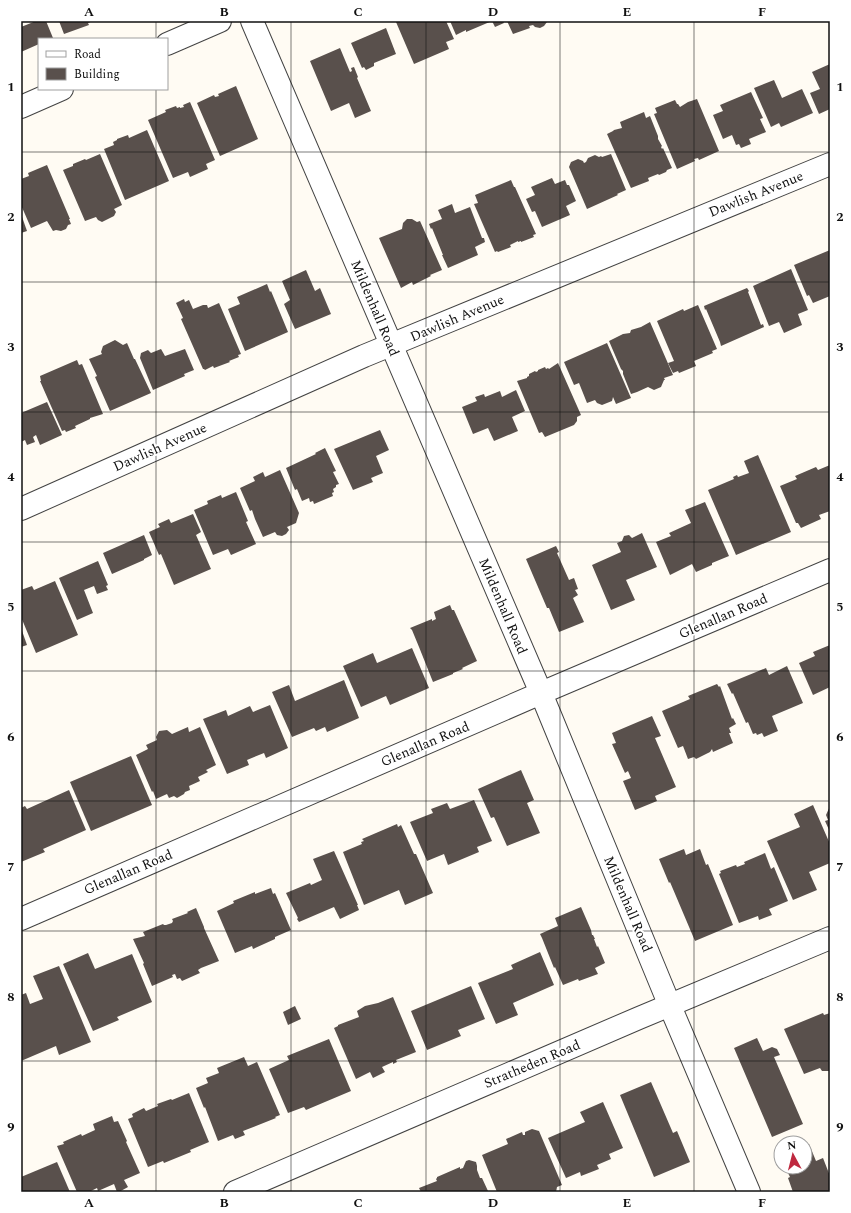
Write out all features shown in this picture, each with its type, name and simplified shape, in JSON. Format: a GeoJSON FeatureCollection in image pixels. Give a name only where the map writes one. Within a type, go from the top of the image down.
{"type":"FeatureCollection","features":[{"type":"Feature","properties":{"kind":"street"},"geometry":{"type":"LineString","coordinates":[[168,44],[220,21]]}},
{"type":"Feature","properties":{"kind":"street","name":"Mildenhall Road"},"geometry":{"type":"LineString","coordinates":[[252,21],[390,346],[541,693],[670,1006],[749,1192]]}},
{"type":"Feature","properties":{"kind":"street"},"geometry":{"type":"LineString","coordinates":[[21,107],[60,90]]}},
{"type":"Feature","properties":{"kind":"street","name":"Dawlish Avenue"},"geometry":{"type":"LineString","coordinates":[[21,509],[364,356],[830,164]]}},
{"type":"Feature","properties":{"kind":"street","name":"Glenallan Road"},"geometry":{"type":"LineString","coordinates":[[21,919],[541,693],[830,570]]}},
{"type":"Feature","properties":{"kind":"street","name":"Stratheden Road"},"geometry":{"type":"LineString","coordinates":[[234,1192],[830,938]]}},
{"type":"Feature","properties":{"kind":"building"},"geometry":{"type":"Polygon","coordinates":[[[36,21],[46,21],[53,38],[38,38],[38,44],[21,52],[21,27],[36,21]]]}},
{"type":"Feature","properties":{"kind":"building"},"geometry":{"type":"Polygon","coordinates":[[[59,21],[93,21],[88,23],[89,25],[64,34],[59,21]]]}},
{"type":"Feature","properties":{"kind":"building"},"geometry":{"type":"Polygon","coordinates":[[[446,21],[454,39],[446,42],[449,49],[414,64],[396,22],[446,21]]]}},
{"type":"Feature","properties":{"kind":"building"},"geometry":{"type":"Polygon","coordinates":[[[450,21],[492,21],[456,35],[450,21]]]}},
{"type":"Feature","properties":{"kind":"building"},"geometry":{"type":"Polygon","coordinates":[[[492,21],[503,21],[504,23],[495,27],[492,21]]]}},
{"type":"Feature","properties":{"kind":"building"},"geometry":{"type":"Polygon","coordinates":[[[507,21],[547,22],[540,28],[533,25],[529,26],[530,28],[513,34],[507,21]]]}},
{"type":"Feature","properties":{"kind":"building"},"geometry":{"type":"Polygon","coordinates":[[[386,28],[396,54],[374,63],[374,66],[366,70],[364,67],[362,68],[351,43],[386,28]]]}},
{"type":"Feature","properties":{"kind":"building"},"geometry":{"type":"Polygon","coordinates":[[[340,48],[350,72],[352,71],[351,68],[354,67],[371,111],[355,118],[349,103],[331,111],[310,61],[340,48]]]}},
{"type":"Feature","properties":{"kind":"building"},"geometry":{"type":"Polygon","coordinates":[[[830,64],[830,109],[819,114],[810,93],[820,89],[812,72],[830,64]]]}},
{"type":"Feature","properties":{"kind":"building"},"geometry":{"type":"Polygon","coordinates":[[[774,80],[782,98],[802,89],[813,113],[781,127],[779,123],[771,127],[754,88],[774,80]]]}},
{"type":"Feature","properties":{"kind":"building"},"geometry":{"type":"Polygon","coordinates":[[[236,86],[258,139],[220,156],[197,103],[214,95],[215,97],[219,96],[218,94],[236,86]]]}},
{"type":"Feature","properties":{"kind":"building"},"geometry":{"type":"Polygon","coordinates":[[[751,92],[763,118],[760,119],[766,132],[749,139],[751,144],[741,148],[739,144],[736,145],[732,135],[723,139],[713,115],[723,111],[720,105],[751,92]]]}},
{"type":"Feature","properties":{"kind":"building"},"geometry":{"type":"Polygon","coordinates":[[[697,99],[719,151],[699,160],[698,158],[694,159],[695,161],[677,169],[654,114],[657,113],[655,108],[675,100],[680,107],[697,99]]]}},
{"type":"Feature","properties":{"kind":"building"},"geometry":{"type":"Polygon","coordinates":[[[190,102],[215,160],[206,164],[208,169],[190,177],[188,172],[173,178],[148,120],[166,112],[165,110],[176,106],[177,108],[184,107],[183,105],[190,102]]]}},
{"type":"Feature","properties":{"kind":"building"},"geometry":{"type":"Polygon","coordinates":[[[644,112],[646,118],[650,116],[662,146],[661,147],[662,149],[663,148],[672,168],[659,175],[658,174],[648,178],[649,181],[631,188],[607,134],[622,128],[620,122],[644,112]]]}},
{"type":"Feature","properties":{"kind":"building"},"geometry":{"type":"Polygon","coordinates":[[[147,130],[169,181],[125,200],[104,149],[114,145],[113,142],[117,139],[128,135],[129,138],[147,130]]]}},
{"type":"Feature","properties":{"kind":"building"},"geometry":{"type":"Polygon","coordinates":[[[100,154],[122,205],[114,209],[116,212],[114,216],[102,222],[96,217],[85,221],[63,170],[73,166],[73,164],[100,154]]]}},
{"type":"Feature","properties":{"kind":"building"},"geometry":{"type":"Polygon","coordinates":[[[611,154],[626,190],[587,209],[569,167],[571,162],[578,159],[584,163],[588,158],[595,155],[602,157],[611,154]]]}},
{"type":"Feature","properties":{"kind":"building"},"geometry":{"type":"Polygon","coordinates":[[[47,165],[70,219],[71,224],[68,225],[66,229],[61,231],[53,231],[47,221],[31,228],[21,205],[21,179],[29,176],[28,173],[47,165]]]}},
{"type":"Feature","properties":{"kind":"building"},"geometry":{"type":"Polygon","coordinates":[[[552,178],[555,184],[565,180],[567,185],[569,185],[576,201],[566,206],[570,215],[542,227],[535,211],[532,212],[526,199],[535,195],[531,187],[552,178]]]}},
{"type":"Feature","properties":{"kind":"building"},"geometry":{"type":"Polygon","coordinates":[[[511,180],[536,234],[533,235],[534,237],[521,242],[518,241],[510,245],[511,247],[495,252],[474,204],[478,203],[475,195],[511,180]]]}},
{"type":"Feature","properties":{"kind":"building"},"geometry":{"type":"Polygon","coordinates":[[[452,204],[455,213],[470,207],[485,242],[475,247],[478,255],[448,268],[429,224],[442,219],[438,210],[452,204]]]}},
{"type":"Feature","properties":{"kind":"building"},"geometry":{"type":"Polygon","coordinates":[[[21,214],[27,231],[21,233],[21,214]]]}},
{"type":"Feature","properties":{"kind":"building"},"geometry":{"type":"Polygon","coordinates":[[[407,219],[412,219],[417,222],[420,221],[442,270],[413,285],[412,282],[401,288],[379,238],[402,229],[403,223],[407,219]]]}},
{"type":"Feature","properties":{"kind":"building"},"geometry":{"type":"Polygon","coordinates":[[[830,250],[830,296],[813,303],[809,295],[807,296],[794,265],[830,250]]]}},
{"type":"Feature","properties":{"kind":"building"},"geometry":{"type":"Polygon","coordinates":[[[791,269],[808,310],[798,314],[802,325],[784,333],[779,322],[769,326],[753,286],[791,269]]]}},
{"type":"Feature","properties":{"kind":"building"},"geometry":{"type":"Polygon","coordinates":[[[306,270],[315,291],[320,288],[331,314],[295,329],[284,304],[290,300],[282,281],[306,270]]]}},
{"type":"Feature","properties":{"kind":"building"},"geometry":{"type":"Polygon","coordinates":[[[267,284],[288,332],[245,351],[228,309],[240,304],[237,297],[267,284]]]}},
{"type":"Feature","properties":{"kind":"building"},"geometry":{"type":"Polygon","coordinates":[[[747,288],[761,325],[763,324],[764,327],[721,346],[704,306],[747,288]]]}},
{"type":"Feature","properties":{"kind":"building"},"geometry":{"type":"Polygon","coordinates":[[[184,299],[185,302],[189,300],[193,309],[203,305],[207,305],[208,308],[219,303],[241,354],[238,355],[239,357],[214,368],[213,366],[205,370],[203,369],[181,319],[183,318],[176,303],[184,299]]]}},
{"type":"Feature","properties":{"kind":"building"},"geometry":{"type":"Polygon","coordinates":[[[698,305],[717,349],[712,351],[713,353],[694,361],[696,366],[679,373],[678,371],[673,373],[668,363],[674,361],[657,321],[683,309],[684,311],[698,305]]]}},
{"type":"Feature","properties":{"kind":"building"},"geometry":{"type":"Polygon","coordinates":[[[650,322],[673,375],[664,378],[665,380],[661,387],[654,390],[648,387],[631,394],[623,371],[609,341],[623,334],[630,333],[631,330],[650,322]]]}},
{"type":"Feature","properties":{"kind":"building"},"geometry":{"type":"Polygon","coordinates":[[[115,340],[123,345],[127,343],[151,393],[110,411],[89,359],[102,354],[101,352],[103,346],[115,340]]]}},
{"type":"Feature","properties":{"kind":"building"},"geometry":{"type":"Polygon","coordinates":[[[607,343],[631,398],[616,404],[613,397],[612,401],[602,405],[597,403],[595,400],[587,403],[579,383],[574,385],[564,362],[607,343]]]}},
{"type":"Feature","properties":{"kind":"building"},"geometry":{"type":"Polygon","coordinates":[[[161,349],[165,356],[185,349],[194,370],[184,374],[185,376],[153,390],[140,358],[141,353],[148,350],[151,353],[161,349]]]}},
{"type":"Feature","properties":{"kind":"building"},"geometry":{"type":"Polygon","coordinates":[[[77,360],[79,365],[82,364],[103,414],[90,418],[75,426],[76,428],[66,432],[65,430],[62,431],[40,381],[40,376],[77,360]]]}},
{"type":"Feature","properties":{"kind":"building"},"geometry":{"type":"Polygon","coordinates":[[[558,363],[581,415],[577,417],[577,421],[574,425],[545,437],[542,432],[539,433],[517,381],[527,378],[529,374],[535,371],[536,372],[545,367],[546,369],[549,369],[558,363]]]}},
{"type":"Feature","properties":{"kind":"building"},"geometry":{"type":"Polygon","coordinates":[[[516,390],[525,411],[512,417],[518,431],[494,441],[488,428],[473,434],[462,407],[477,401],[475,397],[484,394],[485,397],[500,391],[502,397],[516,390]]]}},
{"type":"Feature","properties":{"kind":"building"},"geometry":{"type":"Polygon","coordinates":[[[47,402],[62,435],[40,445],[36,435],[33,437],[35,442],[27,445],[25,440],[21,442],[21,413],[47,402]]]}},
{"type":"Feature","properties":{"kind":"building"},"geometry":{"type":"Polygon","coordinates":[[[380,430],[389,450],[376,456],[383,473],[371,478],[373,482],[353,490],[334,449],[380,430]]]}},
{"type":"Feature","properties":{"kind":"building"},"geometry":{"type":"Polygon","coordinates":[[[325,448],[336,471],[333,472],[339,484],[333,489],[333,496],[314,504],[313,501],[310,502],[309,498],[302,501],[297,489],[295,490],[286,468],[316,454],[315,453],[325,448]]]}},
{"type":"Feature","properties":{"kind":"building"},"geometry":{"type":"Polygon","coordinates":[[[758,455],[791,532],[736,555],[708,490],[734,479],[733,477],[737,475],[738,477],[749,473],[744,461],[758,455]]]}},
{"type":"Feature","properties":{"kind":"building"},"geometry":{"type":"Polygon","coordinates":[[[830,465],[830,511],[819,515],[821,519],[801,528],[798,523],[796,523],[780,486],[797,479],[795,476],[816,467],[818,470],[830,465]]]}},
{"type":"Feature","properties":{"kind":"building"},"geometry":{"type":"Polygon","coordinates":[[[280,470],[299,513],[296,523],[287,527],[289,530],[286,534],[282,536],[277,535],[275,532],[263,537],[252,510],[250,511],[240,488],[255,481],[253,477],[263,472],[265,477],[280,470]]]}},
{"type":"Feature","properties":{"kind":"building"},"geometry":{"type":"Polygon","coordinates":[[[236,492],[248,521],[246,522],[256,544],[231,555],[228,549],[213,555],[194,510],[208,504],[207,501],[221,495],[222,498],[236,492]]]}},
{"type":"Feature","properties":{"kind":"building"},"geometry":{"type":"Polygon","coordinates":[[[705,502],[729,556],[696,572],[692,564],[670,575],[656,542],[671,536],[669,533],[691,523],[685,510],[705,502]]]}},
{"type":"Feature","properties":{"kind":"building"},"geometry":{"type":"Polygon","coordinates":[[[193,514],[201,532],[196,535],[211,569],[174,585],[161,554],[159,555],[149,532],[160,527],[158,524],[169,519],[171,523],[193,514]]]}},
{"type":"Feature","properties":{"kind":"building"},"geometry":{"type":"Polygon","coordinates":[[[642,533],[657,567],[626,580],[635,600],[611,610],[592,565],[621,552],[617,543],[622,541],[624,536],[629,535],[632,538],[642,533]]]}},
{"type":"Feature","properties":{"kind":"building"},"geometry":{"type":"Polygon","coordinates":[[[144,535],[152,555],[112,574],[103,553],[144,535]]]}},
{"type":"Feature","properties":{"kind":"building"},"geometry":{"type":"Polygon","coordinates":[[[556,546],[559,552],[557,553],[569,580],[574,578],[578,589],[575,590],[578,595],[573,598],[584,622],[559,632],[526,559],[556,546]]]}},
{"type":"Feature","properties":{"kind":"building"},"geometry":{"type":"Polygon","coordinates":[[[98,561],[108,585],[106,586],[108,590],[97,594],[94,586],[84,590],[93,613],[77,620],[59,578],[98,561]]]}},
{"type":"Feature","properties":{"kind":"building"},"geometry":{"type":"Polygon","coordinates":[[[55,581],[78,635],[36,653],[21,617],[21,590],[32,586],[34,590],[55,581]]]}},
{"type":"Feature","properties":{"kind":"building"},"geometry":{"type":"Polygon","coordinates":[[[450,605],[452,610],[454,610],[477,661],[453,674],[433,682],[410,628],[432,619],[432,621],[436,619],[434,612],[450,605]]]}},
{"type":"Feature","properties":{"kind":"building"},"geometry":{"type":"Polygon","coordinates":[[[21,628],[27,645],[21,647],[21,628]]]}},
{"type":"Feature","properties":{"kind":"building"},"geometry":{"type":"Polygon","coordinates":[[[830,645],[830,687],[813,695],[799,663],[815,656],[813,652],[830,645]]]}},
{"type":"Feature","properties":{"kind":"building"},"geometry":{"type":"Polygon","coordinates":[[[412,648],[429,688],[390,705],[386,696],[361,707],[343,666],[373,653],[377,663],[412,648]]]}},
{"type":"Feature","properties":{"kind":"building"},"geometry":{"type":"Polygon","coordinates":[[[787,666],[803,703],[772,716],[778,731],[764,737],[762,733],[757,735],[756,733],[753,734],[727,684],[766,668],[769,675],[787,666]]]}},
{"type":"Feature","properties":{"kind":"building"},"geometry":{"type":"Polygon","coordinates":[[[344,680],[359,718],[327,732],[325,727],[316,731],[314,728],[292,737],[272,692],[289,685],[295,701],[344,680]]]}},
{"type":"Feature","properties":{"kind":"building"},"geometry":{"type":"Polygon","coordinates":[[[717,684],[719,687],[720,686],[732,719],[733,718],[736,724],[729,728],[731,733],[729,733],[733,743],[713,752],[712,749],[710,752],[696,759],[694,757],[688,759],[683,746],[678,748],[662,711],[690,699],[688,696],[717,684]]]}},
{"type":"Feature","properties":{"kind":"building"},"geometry":{"type":"Polygon","coordinates":[[[270,705],[288,748],[266,758],[264,753],[247,760],[249,765],[227,774],[203,719],[226,710],[228,716],[250,706],[253,712],[270,705]]]}},
{"type":"Feature","properties":{"kind":"building"},"geometry":{"type":"Polygon","coordinates":[[[652,716],[661,736],[655,738],[676,787],[655,796],[657,801],[635,810],[623,781],[631,778],[628,771],[625,773],[612,744],[616,743],[612,733],[652,716]]]}},
{"type":"Feature","properties":{"kind":"building"},"geometry":{"type":"Polygon","coordinates":[[[188,727],[189,732],[200,727],[216,765],[206,770],[208,772],[198,777],[200,781],[189,786],[190,790],[177,798],[174,796],[169,798],[167,794],[156,799],[136,755],[148,749],[146,745],[157,740],[156,737],[159,731],[167,730],[172,734],[188,727]]]}},
{"type":"Feature","properties":{"kind":"building"},"geometry":{"type":"Polygon","coordinates":[[[131,756],[152,805],[91,831],[70,782],[131,756]]]}},
{"type":"Feature","properties":{"kind":"building"},"geometry":{"type":"Polygon","coordinates":[[[521,770],[534,800],[527,803],[540,833],[507,846],[494,817],[491,818],[478,789],[521,770]]]}},
{"type":"Feature","properties":{"kind":"building"},"geometry":{"type":"Polygon","coordinates":[[[69,790],[86,830],[43,849],[45,852],[21,862],[21,808],[25,806],[27,809],[69,790]]]}},
{"type":"Feature","properties":{"kind":"building"},"geometry":{"type":"Polygon","coordinates":[[[474,800],[492,841],[477,847],[479,852],[448,865],[444,854],[427,861],[410,822],[433,813],[431,809],[447,803],[450,809],[474,800]]]}},
{"type":"Feature","properties":{"kind":"building"},"geometry":{"type":"Polygon","coordinates":[[[813,805],[830,844],[830,863],[809,872],[817,890],[793,900],[767,841],[800,827],[794,814],[813,805]]]}},
{"type":"Feature","properties":{"kind":"building"},"geometry":{"type":"Polygon","coordinates":[[[830,806],[830,832],[825,821],[828,820],[826,815],[830,806]]]}},
{"type":"Feature","properties":{"kind":"building"},"geometry":{"type":"Polygon","coordinates":[[[397,824],[398,827],[401,825],[414,854],[416,854],[433,893],[405,905],[399,890],[364,905],[343,852],[362,844],[361,842],[364,841],[362,839],[397,824]]]}},
{"type":"Feature","properties":{"kind":"building"},"geometry":{"type":"Polygon","coordinates":[[[684,849],[686,855],[700,849],[706,865],[708,864],[733,925],[695,941],[659,859],[684,849]]]}},
{"type":"Feature","properties":{"kind":"building"},"geometry":{"type":"Polygon","coordinates":[[[334,851],[359,910],[340,919],[334,907],[299,922],[286,893],[310,883],[311,885],[322,880],[313,859],[334,851]]]}},
{"type":"Feature","properties":{"kind":"building"},"geometry":{"type":"Polygon","coordinates":[[[765,853],[771,869],[774,867],[788,901],[769,909],[772,915],[759,920],[758,916],[739,923],[719,874],[721,873],[720,871],[736,865],[737,867],[745,864],[744,862],[765,853]]]}},
{"type":"Feature","properties":{"kind":"building"},"geometry":{"type":"Polygon","coordinates":[[[271,888],[273,894],[275,893],[291,930],[253,949],[252,946],[235,953],[217,911],[234,903],[233,901],[255,892],[255,894],[271,888]]]}},
{"type":"Feature","properties":{"kind":"building"},"geometry":{"type":"Polygon","coordinates":[[[581,907],[605,963],[595,968],[598,974],[579,981],[578,979],[563,985],[555,967],[554,968],[540,934],[558,926],[555,918],[581,907]]]}},
{"type":"Feature","properties":{"kind":"building"},"geometry":{"type":"Polygon","coordinates":[[[196,908],[219,961],[201,968],[198,970],[200,973],[182,981],[180,978],[177,979],[175,974],[172,975],[173,977],[152,986],[143,964],[144,963],[133,939],[145,936],[143,932],[163,924],[166,925],[172,923],[172,919],[188,913],[187,912],[196,908]]]}},
{"type":"Feature","properties":{"kind":"building"},"geometry":{"type":"Polygon","coordinates":[[[540,952],[554,985],[513,1003],[518,1015],[496,1024],[478,983],[513,969],[511,965],[540,952]]]}},
{"type":"Feature","properties":{"kind":"building"},"geometry":{"type":"Polygon","coordinates":[[[88,953],[95,969],[132,954],[152,1002],[117,1017],[119,1020],[93,1031],[63,964],[88,953]]]}},
{"type":"Feature","properties":{"kind":"building"},"geometry":{"type":"Polygon","coordinates":[[[59,966],[91,1042],[59,1055],[56,1046],[21,1061],[21,995],[26,993],[30,1004],[43,999],[33,976],[59,966]]]}},
{"type":"Feature","properties":{"kind":"building"},"geometry":{"type":"Polygon","coordinates":[[[471,986],[485,1019],[458,1030],[461,1036],[427,1050],[411,1011],[471,986]]]}},
{"type":"Feature","properties":{"kind":"building"},"geometry":{"type":"Polygon","coordinates":[[[393,997],[416,1052],[396,1060],[397,1062],[393,1064],[393,1062],[382,1067],[385,1072],[373,1078],[370,1072],[356,1079],[334,1028],[359,1017],[357,1011],[365,1006],[393,997]]]}},
{"type":"Feature","properties":{"kind":"building"},"geometry":{"type":"Polygon","coordinates":[[[295,1006],[301,1019],[288,1025],[283,1012],[295,1006]]]}},
{"type":"Feature","properties":{"kind":"building"},"geometry":{"type":"Polygon","coordinates":[[[823,1013],[824,1015],[830,1013],[830,1071],[822,1071],[820,1068],[804,1074],[784,1029],[823,1013]]]}},
{"type":"Feature","properties":{"kind":"building"},"geometry":{"type":"Polygon","coordinates":[[[757,1038],[763,1051],[772,1047],[777,1049],[780,1055],[774,1057],[803,1124],[777,1135],[773,1135],[772,1137],[734,1048],[757,1038]]]}},
{"type":"Feature","properties":{"kind":"building"},"geometry":{"type":"Polygon","coordinates":[[[329,1039],[351,1091],[306,1110],[304,1107],[288,1113],[269,1069],[289,1060],[287,1056],[329,1039]]]}},
{"type":"Feature","properties":{"kind":"building"},"geometry":{"type":"Polygon","coordinates":[[[244,1057],[248,1066],[257,1062],[280,1115],[243,1131],[245,1135],[235,1139],[233,1135],[218,1141],[196,1088],[208,1083],[206,1078],[219,1073],[217,1068],[244,1057]]]}},
{"type":"Feature","properties":{"kind":"building"},"geometry":{"type":"Polygon","coordinates":[[[651,1082],[673,1133],[677,1131],[690,1162],[654,1177],[620,1095],[651,1082]]]}},
{"type":"Feature","properties":{"kind":"building"},"geometry":{"type":"Polygon","coordinates":[[[189,1093],[209,1142],[190,1150],[191,1152],[164,1163],[163,1161],[148,1167],[128,1119],[133,1117],[132,1114],[144,1108],[146,1111],[158,1106],[157,1104],[189,1093]]]}},
{"type":"Feature","properties":{"kind":"building"},"geometry":{"type":"Polygon","coordinates":[[[603,1102],[623,1148],[609,1154],[611,1159],[597,1165],[599,1169],[581,1176],[580,1172],[566,1178],[548,1138],[585,1122],[580,1112],[603,1102]]]}},
{"type":"Feature","properties":{"kind":"building"},"geometry":{"type":"Polygon","coordinates":[[[112,1116],[114,1122],[118,1121],[140,1173],[124,1180],[128,1187],[119,1192],[117,1192],[114,1184],[98,1191],[97,1188],[89,1192],[77,1192],[57,1146],[64,1144],[63,1142],[81,1134],[82,1136],[95,1130],[93,1124],[112,1116]]]}},
{"type":"Feature","properties":{"kind":"building"},"geometry":{"type":"Polygon","coordinates":[[[532,1129],[539,1131],[562,1185],[557,1187],[556,1192],[497,1192],[482,1155],[508,1144],[506,1139],[522,1132],[523,1135],[525,1135],[525,1132],[532,1129]]]}},
{"type":"Feature","properties":{"kind":"building"},"geometry":{"type":"Polygon","coordinates":[[[813,1154],[816,1161],[823,1158],[830,1176],[830,1192],[793,1192],[788,1178],[790,1177],[789,1175],[813,1175],[813,1154]]]}},
{"type":"Feature","properties":{"kind":"building"},"geometry":{"type":"Polygon","coordinates":[[[469,1160],[476,1162],[480,1178],[482,1178],[488,1191],[421,1192],[419,1188],[437,1181],[437,1177],[460,1167],[460,1169],[463,1168],[466,1161],[469,1160]]]}},
{"type":"Feature","properties":{"kind":"building"},"geometry":{"type":"Polygon","coordinates":[[[57,1162],[70,1192],[21,1192],[21,1177],[57,1162]]]}}]}
